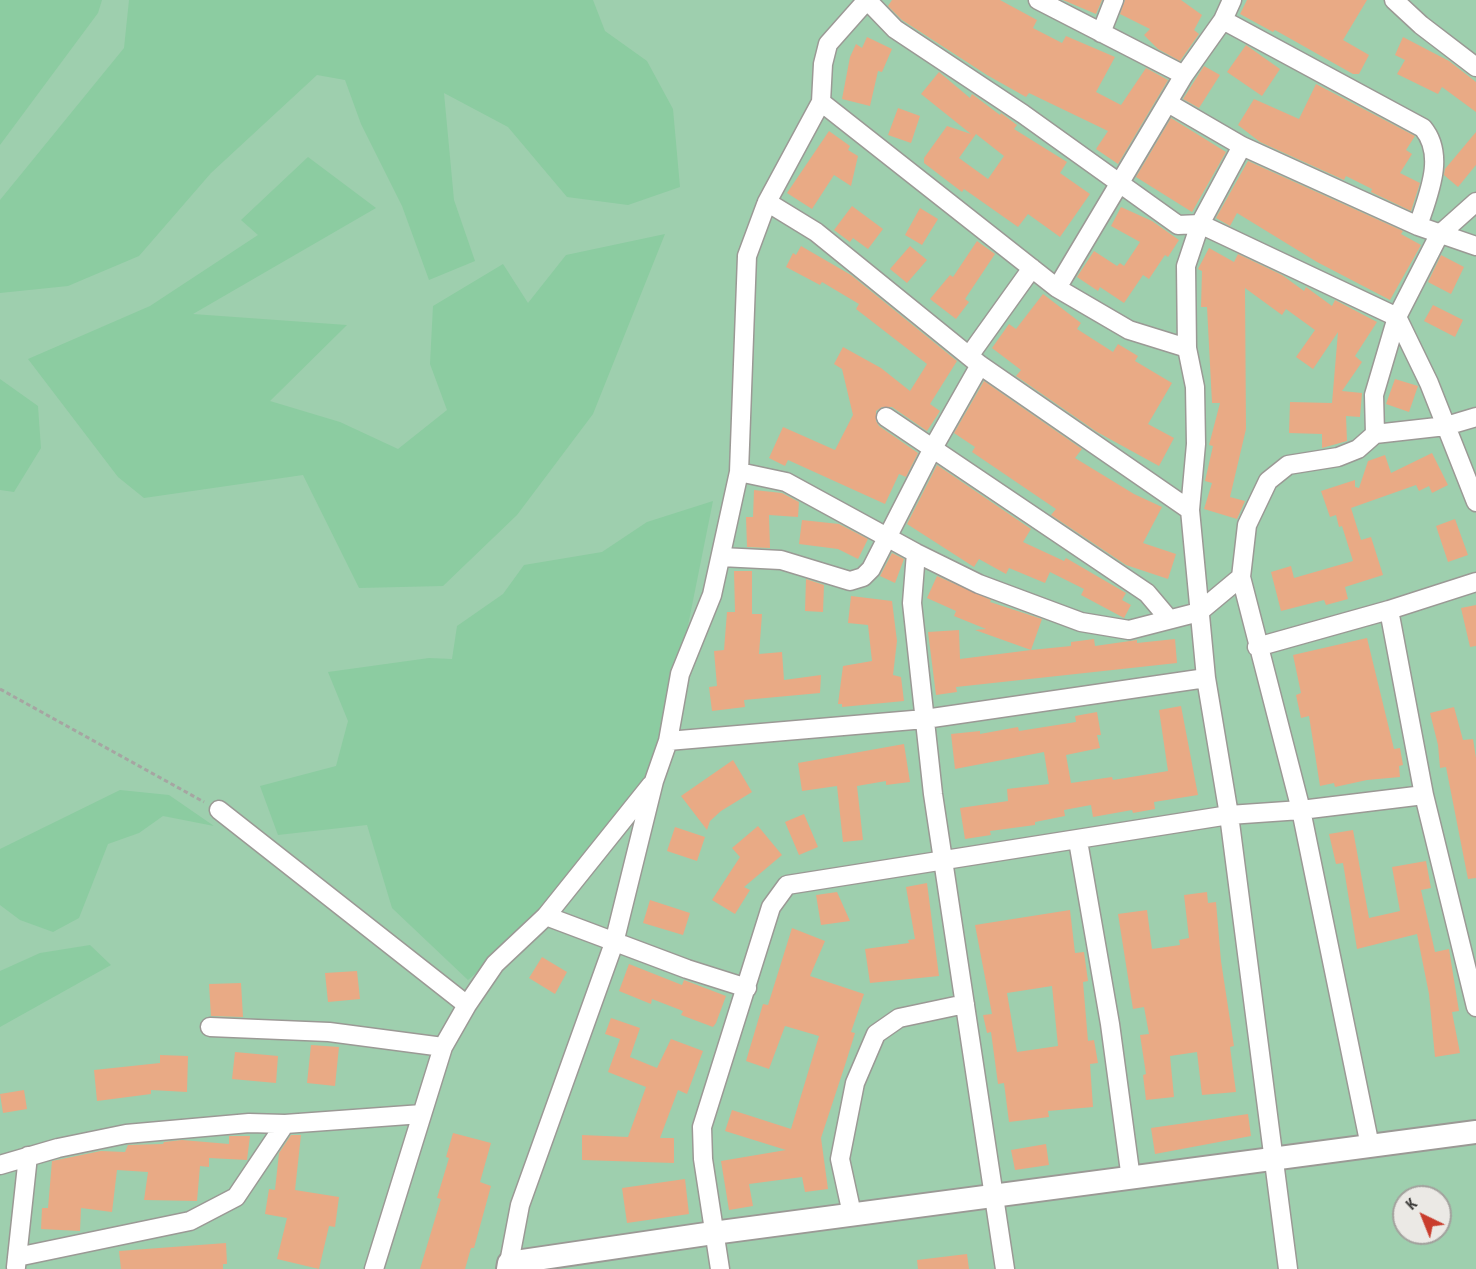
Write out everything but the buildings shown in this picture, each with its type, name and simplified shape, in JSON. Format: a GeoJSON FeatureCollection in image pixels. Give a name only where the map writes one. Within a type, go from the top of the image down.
{"type":"FeatureCollection","features":[{"type":"Feature","properties":{"kind":"street"},"geometry":{"type":"LineString","coordinates":[[1476,502],[1429,383],[1397,317],[1200,224],[1178,225],[1119,185],[1023,114],[895,29],[867,0],[828,44],[823,64],[821,102],[767,202],[747,256],[739,472],[721,557],[712,595],[680,674],[668,741],[654,781],[614,943],[520,1205],[508,1266],[713,1233],[1476,1132]]}},
{"type":"Feature","properties":{"kind":"street"},"geometry":{"type":"LineString","coordinates":[[1038,0],[1184,75]]}},
{"type":"Feature","properties":{"kind":"street"},"geometry":{"type":"LineString","coordinates":[[1101,33],[1114,0]]}},
{"type":"Feature","properties":{"kind":"street"},"geometry":{"type":"LineString","coordinates":[[1394,0],[1421,26],[1476,67]]}},
{"type":"Feature","properties":{"kind":"street"},"geometry":{"type":"LineString","coordinates":[[1057,288],[1184,75],[1222,20],[1230,1]]}},
{"type":"Feature","properties":{"kind":"street"},"geometry":{"type":"LineString","coordinates":[[1222,20],[1423,128],[1432,138],[1435,148],[1431,185],[1418,226]]}},
{"type":"Feature","properties":{"kind":"street"},"geometry":{"type":"LineString","coordinates":[[821,102],[1057,288],[1129,330],[1187,348]]}},
{"type":"Feature","properties":{"kind":"street"},"geometry":{"type":"LineString","coordinates":[[1168,103],[1242,146],[1439,235],[1476,246]]}},
{"type":"Feature","properties":{"kind":"street"},"geometry":{"type":"LineString","coordinates":[[1242,146],[1200,224],[1186,266],[1187,348],[1195,387],[1196,433],[1190,510],[1206,678],[1229,815],[1276,1159],[1288,1269]]}},
{"type":"Feature","properties":{"kind":"street"},"geometry":{"type":"LineString","coordinates":[[1375,434],[1374,395],[1397,317],[1439,235],[1476,201]]}},
{"type":"Feature","properties":{"kind":"street"},"geometry":{"type":"LineString","coordinates":[[767,202],[816,232],[975,360],[1190,510]]}},
{"type":"Feature","properties":{"kind":"street"},"geometry":{"type":"LineString","coordinates":[[721,557],[781,560],[850,581],[863,577],[871,569],[975,360],[1032,268]]}},
{"type":"Feature","properties":{"kind":"street"},"geometry":{"type":"LineString","coordinates":[[886,417],[1147,593],[1168,619]]}},
{"type":"Feature","properties":{"kind":"street"},"geometry":{"type":"LineString","coordinates":[[1370,1146],[1301,810],[1257,647],[1241,577],[1247,525],[1268,481],[1288,465],[1338,457],[1358,449],[1375,434],[1446,426],[1476,417]]}},
{"type":"Feature","properties":{"kind":"street"},"geometry":{"type":"LineString","coordinates":[[739,472],[786,482],[916,554],[979,585],[1081,622],[1129,630],[1199,612],[1241,577]]}},
{"type":"Feature","properties":{"kind":"street"},"geometry":{"type":"LineString","coordinates":[[916,554],[912,603],[942,861],[1005,1269]]}},
{"type":"Feature","properties":{"kind":"street"},"geometry":{"type":"LineString","coordinates":[[1257,647],[1389,610],[1476,582]]}},
{"type":"Feature","properties":{"kind":"street"},"geometry":{"type":"LineString","coordinates":[[1389,610],[1424,795],[1476,1008]]}},
{"type":"Feature","properties":{"kind":"street"},"geometry":{"type":"LineString","coordinates":[[668,741],[925,719],[1206,678]]}},
{"type":"Feature","properties":{"kind":"street"},"geometry":{"type":"LineString","coordinates":[[374,1269],[443,1047],[467,1005],[495,964],[546,916],[654,781]]}},
{"type":"Feature","properties":{"kind":"street"},"geometry":{"type":"LineString","coordinates":[[720,1269],[703,1159],[702,1127],[771,907],[787,885],[814,878],[1078,841],[1229,815],[1301,810],[1424,795]]}},
{"type":"Feature","properties":{"kind":"street"},"geometry":{"type":"LineString","coordinates":[[219,810],[467,1005]]}},
{"type":"Feature","properties":{"kind":"street"},"geometry":{"type":"LineString","coordinates":[[1078,841],[1110,1024],[1131,1179]]}},
{"type":"Feature","properties":{"kind":"street"},"geometry":{"type":"LineString","coordinates":[[546,916],[614,943],[747,988]]}},
{"type":"Feature","properties":{"kind":"street"},"geometry":{"type":"LineString","coordinates":[[852,1214],[840,1159],[855,1083],[876,1034],[898,1018],[965,1004]]}},
{"type":"Feature","properties":{"kind":"street"},"geometry":{"type":"LineString","coordinates":[[210,1027],[329,1032],[443,1047]]}},
{"type":"Feature","properties":{"kind":"street"},"geometry":{"type":"LineString","coordinates":[[0,1165],[58,1148],[126,1134],[249,1123],[285,1124],[422,1114]]}},
{"type":"Feature","properties":{"kind":"street"},"geometry":{"type":"LineString","coordinates":[[28,1156],[17,1263],[190,1221],[236,1197],[285,1124]]}},
{"type":"Feature","properties":{"kind":"path"},"geometry":{"type":"LineString","coordinates":[[0,689],[219,810]]}},
{"type":"Feature","properties":{"kind":"green space"},"geometry":{"type":"Polygon","coordinates":[[[0,0],[1476,0],[1476,1269],[0,1269],[0,0]]]}},
{"type":"Feature","properties":{"kind":"green space"},"geometry":{"type":"Polygon","coordinates":[[[0,0],[102,0],[98,13],[0,145],[0,0]]]}},
{"type":"Feature","properties":{"kind":"green space"},"geometry":{"type":"Polygon","coordinates":[[[129,0],[593,0],[605,31],[647,61],[673,109],[680,187],[628,205],[567,197],[508,127],[444,93],[454,200],[475,261],[429,280],[402,206],[361,124],[345,80],[317,75],[211,173],[139,256],[68,286],[0,293],[0,200],[124,48],[129,0]]]}},
{"type":"Feature","properties":{"kind":"green space"},"geometry":{"type":"Polygon","coordinates":[[[308,157],[376,208],[193,314],[347,325],[270,401],[340,422],[398,449],[447,410],[430,364],[433,306],[503,264],[528,303],[566,255],[665,234],[593,414],[517,515],[443,586],[359,588],[303,475],[144,498],[118,477],[28,359],[150,306],[258,235],[241,220],[308,157]]]}},
{"type":"Feature","properties":{"kind":"green space"},"geometry":{"type":"Polygon","coordinates":[[[0,379],[38,406],[41,448],[14,492],[0,490],[0,379]]]}},
{"type":"Feature","properties":{"kind":"green space"},"geometry":{"type":"Polygon","coordinates":[[[713,501],[661,760],[536,922],[468,980],[392,908],[367,825],[278,835],[260,786],[336,766],[348,721],[328,672],[429,658],[452,659],[457,626],[503,594],[524,565],[602,552],[647,522],[713,501]]]}},
{"type":"Feature","properties":{"kind":"green space"},"geometry":{"type":"Polygon","coordinates":[[[120,790],[169,795],[214,826],[163,816],[139,833],[108,844],[79,918],[53,932],[20,920],[0,905],[0,849],[120,790]]]}},
{"type":"Feature","properties":{"kind":"green space"},"geometry":{"type":"Polygon","coordinates":[[[90,945],[111,965],[0,1027],[0,971],[40,953],[90,945]]]}}]}
